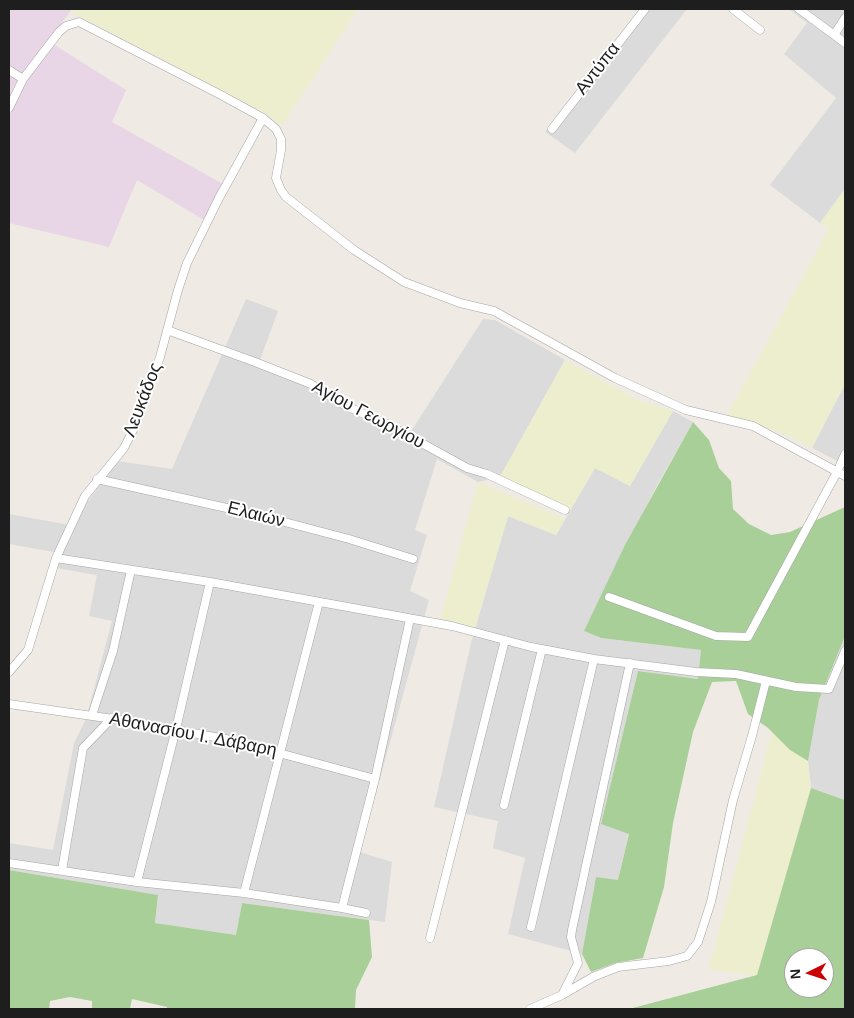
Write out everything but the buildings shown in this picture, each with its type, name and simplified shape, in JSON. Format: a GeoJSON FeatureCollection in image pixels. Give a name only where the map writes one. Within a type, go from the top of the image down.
{"type":"FeatureCollection","features":[{"type":"Feature","properties":{"kind":"street","name":"Αντύπα"},"geometry":{"type":"LineString","coordinates":[[552,130],[645,9]]}},
{"type":"Feature","properties":{"kind":"street"},"geometry":{"type":"LineString","coordinates":[[733,9],[760,30]]}},
{"type":"Feature","properties":{"kind":"street"},"geometry":{"type":"LineString","coordinates":[[799,9],[845,43]]}},
{"type":"Feature","properties":{"kind":"street"},"geometry":{"type":"LineString","coordinates":[[834,35],[845,18]]}},
{"type":"Feature","properties":{"kind":"street"},"geometry":{"type":"LineString","coordinates":[[9,108],[23,79],[59,32],[66,26],[79,22],[213,90],[263,118],[276,128],[281,139],[276,178],[280,190],[286,197],[354,250],[404,282],[460,303],[494,311],[615,378],[686,410],[754,426],[845,476]]}},
{"type":"Feature","properties":{"kind":"street"},"geometry":{"type":"LineString","coordinates":[[9,70],[23,79]]}},
{"type":"Feature","properties":{"kind":"street","name":"Λευκάδος"},"geometry":{"type":"LineString","coordinates":[[9,672],[28,650],[56,558],[85,496],[124,448],[133,430],[168,330],[187,264],[219,198],[263,118]]}},
{"type":"Feature","properties":{"kind":"street","name":"Αγίου Γεωργίου"},"geometry":{"type":"LineString","coordinates":[[168,330],[311,384],[344,405],[389,425],[467,468],[487,474],[565,510]]}},
{"type":"Feature","properties":{"kind":"street"},"geometry":{"type":"LineString","coordinates":[[609,597],[716,636],[748,637],[845,454]]}},
{"type":"Feature","properties":{"kind":"street","name":"Ελαιών"},"geometry":{"type":"LineString","coordinates":[[97,479],[258,515],[349,539],[413,559]]}},
{"type":"Feature","properties":{"kind":"street"},"geometry":{"type":"LineString","coordinates":[[56,558],[210,582],[452,626],[542,649],[594,659],[696,672],[736,674],[796,687],[829,689],[845,651]]}},
{"type":"Feature","properties":{"kind":"street"},"geometry":{"type":"LineString","coordinates":[[92,715],[113,651],[131,570]]}},
{"type":"Feature","properties":{"kind":"street"},"geometry":{"type":"LineString","coordinates":[[137,882],[176,729],[210,582]]}},
{"type":"Feature","properties":{"kind":"street"},"geometry":{"type":"LineString","coordinates":[[244,893],[319,602]]}},
{"type":"Feature","properties":{"kind":"street"},"geometry":{"type":"LineString","coordinates":[[342,908],[375,779],[410,619]]}},
{"type":"Feature","properties":{"kind":"street"},"geometry":{"type":"LineString","coordinates":[[430,938],[505,640]]}},
{"type":"Feature","properties":{"kind":"street"},"geometry":{"type":"LineString","coordinates":[[504,804],[542,649]]}},
{"type":"Feature","properties":{"kind":"street"},"geometry":{"type":"LineString","coordinates":[[531,927],[594,659]]}},
{"type":"Feature","properties":{"kind":"street"},"geometry":{"type":"LineString","coordinates":[[562,995],[578,963],[571,937],[572,930],[630,663]]}},
{"type":"Feature","properties":{"kind":"street"},"geometry":{"type":"LineString","coordinates":[[530,1009],[618,967],[669,961],[687,956],[698,942],[711,902],[733,800],[766,682]]}},
{"type":"Feature","properties":{"kind":"street","name":"Αθανασίου Ι. Δάβαρη"},"geometry":{"type":"LineString","coordinates":[[9,704],[112,718],[231,740],[375,779]]}},
{"type":"Feature","properties":{"kind":"street"},"geometry":{"type":"LineString","coordinates":[[62,870],[83,748],[112,718]]}},
{"type":"Feature","properties":{"kind":"street"},"geometry":{"type":"LineString","coordinates":[[9,863],[137,882],[244,893],[366,913]]}},
{"type":"Feature","properties":{"kind":"shaded area"},"geometry":{"type":"Polygon","coordinates":[[[9,9],[72,9],[13,88],[9,99],[9,9]]]}},
{"type":"Feature","properties":{"kind":"shaded area"},"geometry":{"type":"Polygon","coordinates":[[[640,9],[687,9],[575,153],[545,132],[640,9]]]}},
{"type":"Feature","properties":{"kind":"shaded area"},"geometry":{"type":"Polygon","coordinates":[[[789,9],[845,9],[845,189],[820,223],[770,185],[836,98],[784,54],[807,23],[789,9]]]}},
{"type":"Feature","properties":{"kind":"shaded area"},"geometry":{"type":"Polygon","coordinates":[[[53,44],[126,90],[112,122],[223,184],[204,220],[137,180],[109,247],[9,223],[9,117],[15,100],[27,79],[53,44]]]}},
{"type":"Feature","properties":{"kind":"shaded area"},"geometry":{"type":"Polygon","coordinates":[[[246,299],[278,311],[260,360],[313,383],[410,433],[483,319],[495,320],[565,360],[500,477],[478,482],[437,459],[415,530],[427,535],[410,591],[429,600],[360,852],[392,862],[385,922],[242,903],[236,935],[155,923],[158,895],[9,870],[9,843],[53,850],[74,743],[86,719],[112,621],[89,616],[97,575],[50,567],[54,552],[9,544],[9,514],[75,526],[84,507],[117,461],[172,469],[246,299]]]}},
{"type":"Feature","properties":{"kind":"shaded area"},"geometry":{"type":"Polygon","coordinates":[[[845,384],[845,465],[812,448],[845,384]]]}},
{"type":"Feature","properties":{"kind":"shaded area"},"geometry":{"type":"Polygon","coordinates":[[[673,411],[693,422],[656,487],[584,631],[601,638],[701,650],[698,679],[638,671],[601,824],[629,833],[618,881],[596,877],[582,954],[508,934],[525,858],[493,848],[498,821],[434,807],[471,643],[508,516],[556,535],[595,468],[630,486],[673,411]]]}},
{"type":"Feature","properties":{"kind":"shaded area"},"geometry":{"type":"Polygon","coordinates":[[[845,636],[845,800],[811,788],[808,761],[819,700],[845,636]]]}},
{"type":"Feature","properties":{"kind":"green space"},"geometry":{"type":"Polygon","coordinates":[[[72,9],[358,9],[282,126],[265,113],[70,11],[72,9]]]}},
{"type":"Feature","properties":{"kind":"green space"},"geometry":{"type":"Polygon","coordinates":[[[845,189],[845,384],[812,448],[791,437],[754,423],[726,417],[829,229],[820,223],[845,189]]]}},
{"type":"Feature","properties":{"kind":"green space"},"geometry":{"type":"Polygon","coordinates":[[[565,360],[638,400],[673,411],[630,486],[595,468],[570,510],[500,477],[565,360]]]}},
{"type":"Feature","properties":{"kind":"green space"},"geometry":{"type":"Polygon","coordinates":[[[693,422],[709,440],[719,468],[731,481],[733,509],[749,524],[771,535],[790,532],[845,507],[845,636],[819,700],[808,761],[790,750],[768,728],[748,714],[736,681],[712,682],[693,732],[673,823],[664,887],[643,958],[615,963],[591,972],[582,954],[596,877],[618,880],[629,834],[601,824],[638,671],[698,679],[701,650],[601,638],[584,631],[625,545],[693,422]]]}},
{"type":"Feature","properties":{"kind":"green space"},"geometry":{"type":"Polygon","coordinates":[[[478,482],[565,519],[556,535],[508,516],[475,629],[440,621],[478,482]]]}},
{"type":"Feature","properties":{"kind":"green space"},"geometry":{"type":"Polygon","coordinates":[[[772,732],[790,750],[808,761],[811,788],[757,976],[709,969],[772,732]]]}},
{"type":"Feature","properties":{"kind":"green space"},"geometry":{"type":"Polygon","coordinates":[[[811,788],[845,800],[845,1009],[629,1009],[757,975],[811,788]]]}},
{"type":"Feature","properties":{"kind":"green space"},"geometry":{"type":"Polygon","coordinates":[[[9,870],[158,895],[155,923],[236,935],[242,903],[369,920],[372,957],[356,990],[355,1009],[167,1009],[167,1007],[132,999],[130,1009],[92,1009],[92,1001],[70,997],[50,1001],[49,1009],[9,1009],[9,870]]]}}]}
